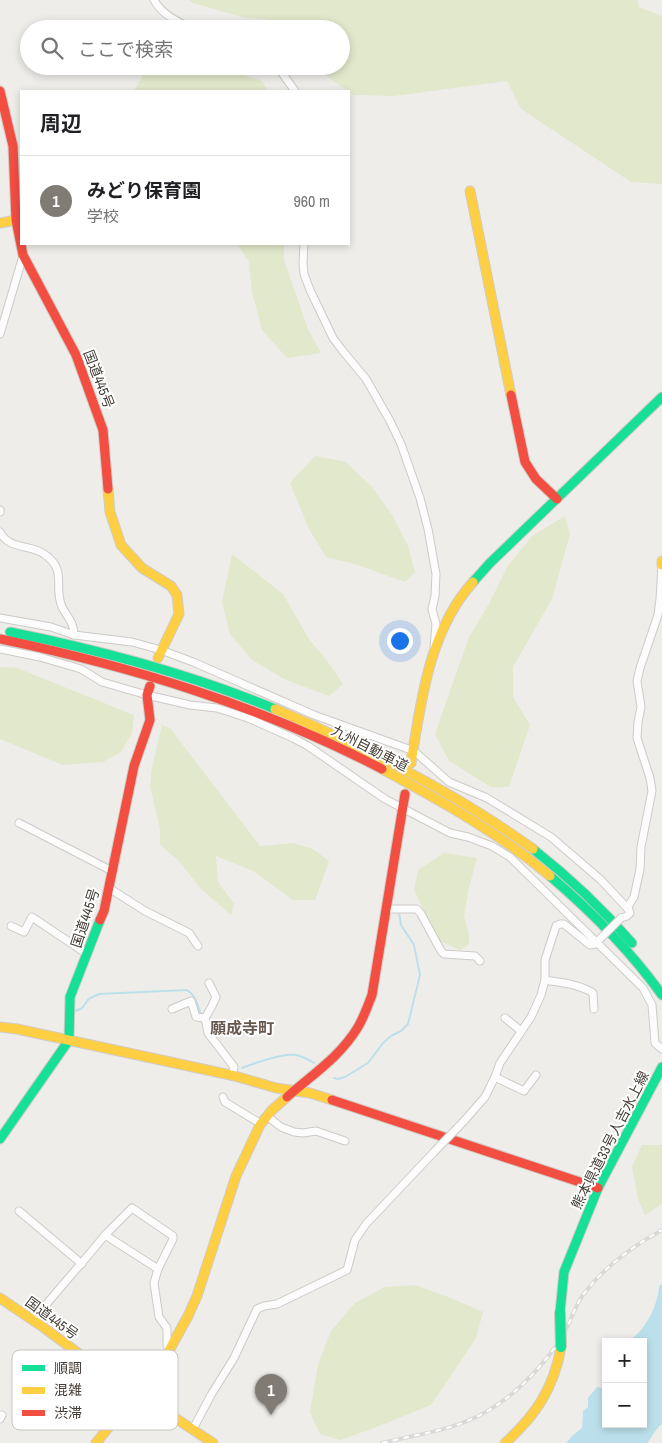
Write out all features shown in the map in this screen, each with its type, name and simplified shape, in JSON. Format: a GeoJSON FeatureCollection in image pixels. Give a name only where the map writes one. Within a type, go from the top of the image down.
{"type":"FeatureCollection","features":[{"type":"Feature","properties":{"kind":"main road","name":"国道445号"},"geometry":{"type":"LineString","coordinates":[[0,92],[13,146],[16,220],[20,240]]}},
{"type":"Feature","properties":{"kind":"main road"},"geometry":{"type":"LineString","coordinates":[[470,191],[523,454],[527,467],[534,478],[556,499]]}},
{"type":"Feature","properties":{"kind":"main road"},"geometry":{"type":"LineString","coordinates":[[0,223],[16,220]]}},
{"type":"Feature","properties":{"kind":"main road","name":"国道445号"},"geometry":{"type":"LineString","coordinates":[[21,245],[23,255],[76,356],[103,430],[110,512],[121,545],[142,568],[171,586],[177,595],[179,614],[159,654]]}},
{"type":"Feature","properties":{"kind":"main road"},"geometry":{"type":"LineString","coordinates":[[411,763],[422,697],[433,656],[449,616],[466,590],[490,563],[662,397]]}},
{"type":"Feature","properties":{"kind":"main road","name":"九州自動車道"},"geometry":{"type":"LineString","coordinates":[[0,631],[100,651],[202,681],[282,711],[392,763],[477,811],[543,857],[578,886],[623,932],[662,981]]}},
{"type":"Feature","properties":{"kind":"main road","name":"九州自動車道"},"geometry":{"type":"LineString","coordinates":[[0,639],[51,649],[130,669],[210,694],[279,720],[380,767],[471,818],[537,865],[617,938],[662,995]]}},
{"type":"Feature","properties":{"kind":"main road","name":"国道445号"},"geometry":{"type":"LineString","coordinates":[[69,1040],[70,997],[104,911],[134,766],[150,720],[149,691]]}},
{"type":"Feature","properties":{"kind":"main road"},"geometry":{"type":"LineString","coordinates":[[172,1348],[197,1296],[236,1176],[264,1120],[272,1110],[340,1052],[359,1026],[372,995],[405,794]]}},
{"type":"Feature","properties":{"kind":"main road"},"geometry":{"type":"LineString","coordinates":[[0,1027],[17,1029],[232,1076],[276,1088],[310,1092],[598,1188]]}},
{"type":"Feature","properties":{"kind":"main road"},"geometry":{"type":"LineString","coordinates":[[0,1139],[69,1040]]}},
{"type":"Feature","properties":{"kind":"main road","name":"熊本県道33号人吉水上線"},"geometry":{"type":"LineString","coordinates":[[509,1442],[534,1414],[549,1389],[559,1363],[561,1347],[560,1312],[564,1272],[598,1188],[662,1068]]}},
{"type":"Feature","properties":{"kind":"main road","name":"国道445号"},"geometry":{"type":"LineString","coordinates":[[0,1298],[74,1350]]}},
{"type":"Feature","properties":{"kind":"main road","name":"国道445号"},"geometry":{"type":"LineString","coordinates":[[178,1419],[213,1443]]}},
{"type":"Feature","properties":{"kind":"main road"},"geometry":{"type":"LineString","coordinates":[[96,1443],[107,1430]]}},
{"type":"Feature","properties":{"kind":"street"},"geometry":{"type":"LineString","coordinates":[[154,0],[174,20]]}},
{"type":"Feature","properties":{"kind":"street"},"geometry":{"type":"LineString","coordinates":[[283,75],[293,90]]}},
{"type":"Feature","properties":{"kind":"street"},"geometry":{"type":"LineString","coordinates":[[304,245],[304,274],[310,290],[334,338],[366,379],[390,421],[401,444],[420,498],[436,574],[432,609],[436,624],[433,656]]}},
{"type":"Feature","properties":{"kind":"street"},"geometry":{"type":"LineString","coordinates":[[0,334],[23,255]]}},
{"type":"Feature","properties":{"kind":"street"},"geometry":{"type":"LineString","coordinates":[[1,535],[13,545],[42,552],[53,560],[58,573],[62,606],[74,626],[74,635]]}},
{"type":"Feature","properties":{"kind":"street"},"geometry":{"type":"LineString","coordinates":[[627,908],[634,897],[640,869],[641,848],[652,791],[650,778],[637,738],[641,707],[638,681],[640,668],[658,615],[662,564]]}},
{"type":"Feature","properties":{"kind":"street"},"geometry":{"type":"LineString","coordinates":[[0,618],[52,627],[74,635],[132,642],[159,654],[193,662],[314,715],[414,752],[449,782],[487,798],[551,837],[601,880],[630,911],[627,916],[621,918],[593,945],[590,945],[564,924],[558,925],[553,933],[545,960],[546,980],[541,995],[531,1017],[500,1062],[485,1097],[366,1224],[357,1236],[347,1270],[277,1304],[257,1309],[234,1358],[193,1429]]}},
{"type":"Feature","properties":{"kind":"street"},"geometry":{"type":"LineString","coordinates":[[0,649],[40,657],[81,669],[102,682],[149,691],[190,705],[217,708],[257,722],[308,746],[385,799],[450,833],[468,837],[492,846],[510,856],[599,940],[643,988],[652,1005],[655,1043],[662,1049]]}},
{"type":"Feature","properties":{"kind":"street"},"geometry":{"type":"LineString","coordinates":[[19,823],[112,871]]}},
{"type":"Feature","properties":{"kind":"street"},"geometry":{"type":"LineString","coordinates":[[109,888],[145,911],[189,933],[198,946]]}},
{"type":"Feature","properties":{"kind":"street"},"geometry":{"type":"LineString","coordinates":[[386,909],[416,909],[421,914],[444,954],[475,956],[480,960]]}},
{"type":"Feature","properties":{"kind":"street"},"geometry":{"type":"LineString","coordinates":[[11,926],[24,932],[32,917],[87,954]]}},
{"type":"Feature","properties":{"kind":"street"},"geometry":{"type":"LineString","coordinates":[[546,980],[580,986],[594,992],[594,1009]]}},
{"type":"Feature","properties":{"kind":"street"},"geometry":{"type":"LineString","coordinates":[[209,983],[216,997],[205,1018],[208,1033],[234,1067],[232,1076]]}},
{"type":"Feature","properties":{"kind":"street"},"geometry":{"type":"LineString","coordinates":[[172,1009],[191,1001],[196,1017],[205,1018]]}},
{"type":"Feature","properties":{"kind":"street"},"geometry":{"type":"LineString","coordinates":[[505,1018],[521,1030]]}},
{"type":"Feature","properties":{"kind":"street"},"geometry":{"type":"LineString","coordinates":[[495,1077],[524,1091],[536,1075]]}},
{"type":"Feature","properties":{"kind":"street"},"geometry":{"type":"LineString","coordinates":[[223,1097],[225,1102],[294,1132],[316,1131],[345,1141]]}},
{"type":"Feature","properties":{"kind":"street"},"geometry":{"type":"LineString","coordinates":[[33,1321],[105,1235],[132,1208],[172,1236],[154,1283],[159,1316],[167,1328],[167,1346],[172,1348]]}},
{"type":"Feature","properties":{"kind":"street"},"geometry":{"type":"LineString","coordinates":[[19,1211],[82,1264]]}},
{"type":"Feature","properties":{"kind":"street"},"geometry":{"type":"LineString","coordinates":[[105,1235],[158,1269]]}},
{"type":"Feature","properties":{"kind":"green space"},"geometry":{"type":"Polygon","coordinates":[[[189,0],[637,0],[639,7],[662,16],[662,184],[631,182],[521,109],[507,81],[394,96],[353,95],[350,90],[346,90],[325,75],[350,75],[350,20],[272,20],[242,17],[193,3],[189,0]]]}},
{"type":"Feature","properties":{"kind":"green space"},"geometry":{"type":"Polygon","coordinates":[[[143,75],[244,75],[262,81],[267,90],[135,90],[143,75]]]}},
{"type":"Feature","properties":{"kind":"green space"},"geometry":{"type":"Polygon","coordinates":[[[238,245],[284,245],[284,260],[308,329],[321,353],[287,358],[262,330],[252,292],[249,262],[238,245]]]}},
{"type":"Feature","properties":{"kind":"green space"},"geometry":{"type":"Polygon","coordinates":[[[315,456],[346,462],[372,487],[392,515],[408,546],[415,572],[405,582],[355,564],[326,557],[309,529],[290,483],[315,456]]]}},
{"type":"Feature","properties":{"kind":"green space"},"geometry":{"type":"Polygon","coordinates":[[[565,516],[570,534],[552,599],[513,667],[513,697],[530,725],[509,787],[491,787],[449,761],[435,734],[469,637],[490,602],[507,567],[532,536],[565,516]]]}},
{"type":"Feature","properties":{"kind":"green space"},"geometry":{"type":"Polygon","coordinates":[[[232,554],[283,594],[309,639],[343,684],[329,696],[286,680],[252,660],[230,634],[222,602],[232,554]]]}},
{"type":"Feature","properties":{"kind":"green space"},"geometry":{"type":"Polygon","coordinates":[[[0,667],[17,668],[134,715],[132,733],[121,752],[103,762],[63,765],[0,739],[0,667]]]}},
{"type":"Feature","properties":{"kind":"green space"},"geometry":{"type":"Polygon","coordinates":[[[162,725],[170,728],[260,846],[293,843],[313,849],[329,861],[315,900],[293,900],[253,871],[216,856],[218,882],[234,904],[231,915],[201,889],[179,861],[160,845],[160,829],[150,786],[152,767],[162,725]]]}},
{"type":"Feature","properties":{"kind":"green space"},"geometry":{"type":"Polygon","coordinates":[[[444,853],[477,858],[464,916],[469,934],[469,944],[460,950],[437,940],[414,889],[418,870],[444,853]]]}},
{"type":"Feature","properties":{"kind":"green space"},"geometry":{"type":"Polygon","coordinates":[[[642,1145],[662,1145],[662,1204],[645,1215],[638,1199],[632,1167],[642,1145]]]}},
{"type":"Feature","properties":{"kind":"green space"},"geometry":{"type":"Polygon","coordinates":[[[415,1285],[483,1312],[476,1338],[431,1405],[340,1440],[320,1434],[310,1412],[318,1365],[331,1331],[355,1303],[385,1287],[415,1285]]]}},
{"type":"Feature","properties":{"kind":"water"},"geometry":{"type":"Polygon","coordinates":[[[662,1284],[662,1424],[647,1443],[566,1443],[582,1428],[583,1411],[588,1407],[588,1398],[597,1387],[602,1388],[602,1428],[647,1428],[647,1338],[632,1338],[639,1332],[653,1310],[659,1286],[662,1284]]]}},
{"type":"Feature","properties":{"kind":"waterway"},"geometry":{"type":"LineString","coordinates":[[334,1078],[345,1077],[368,1063],[383,1043],[408,1024],[420,975],[414,945],[401,925],[399,912]]}},
{"type":"Feature","properties":{"kind":"waterway"},"geometry":{"type":"LineString","coordinates":[[74,1011],[81,1009],[90,998],[99,994],[186,990],[194,997],[201,1015]]}},
{"type":"Feature","properties":{"kind":"waterway"},"geometry":{"type":"LineString","coordinates":[[242,1068],[284,1055],[301,1056],[314,1063]]}},
{"type":"Feature","properties":{"kind":"railway"},"geometry":{"type":"LineString","coordinates":[[382,1443],[459,1424],[484,1413],[507,1398],[549,1356],[564,1333],[580,1299],[591,1285],[619,1258],[662,1230]]}},
{"type":"Feature","properties":{"kind":"traffic: fast"},"geometry":{"type":"LineString","coordinates":[[473,582],[490,563],[662,397]]}},
{"type":"Feature","properties":{"kind":"traffic: fast"},"geometry":{"type":"LineString","coordinates":[[10,632],[144,664],[243,696],[275,709]]}},
{"type":"Feature","properties":{"kind":"traffic: fast"},"geometry":{"type":"LineString","coordinates":[[533,849],[585,893],[632,943]]}},
{"type":"Feature","properties":{"kind":"traffic: fast"},"geometry":{"type":"LineString","coordinates":[[550,876],[610,932],[637,962],[662,995]]}},
{"type":"Feature","properties":{"kind":"traffic: fast"},"geometry":{"type":"LineString","coordinates":[[0,1139],[69,1040],[70,997],[100,920]]}},
{"type":"Feature","properties":{"kind":"traffic: fast"},"geometry":{"type":"LineString","coordinates":[[560,1312],[564,1272],[598,1188],[662,1067]]}},
{"type":"Feature","properties":{"kind":"traffic: fast"},"geometry":{"type":"LineString","coordinates":[[560,1312],[561,1347]]}},
{"type":"Feature","properties":{"kind":"traffic: slow"},"geometry":{"type":"LineString","coordinates":[[470,191],[511,395]]}},
{"type":"Feature","properties":{"kind":"traffic: slow"},"geometry":{"type":"LineString","coordinates":[[0,223],[16,220]]}},
{"type":"Feature","properties":{"kind":"traffic: slow"},"geometry":{"type":"LineString","coordinates":[[108,489],[110,512],[121,545],[142,568],[171,586],[177,595],[179,614],[158,658]]}},
{"type":"Feature","properties":{"kind":"traffic: slow"},"geometry":{"type":"LineString","coordinates":[[411,763],[423,691],[437,644],[446,622],[458,601],[473,582]]}},
{"type":"Feature","properties":{"kind":"traffic: slow"},"geometry":{"type":"LineString","coordinates":[[275,709],[387,761],[473,809],[533,849]]}},
{"type":"Feature","properties":{"kind":"traffic: slow"},"geometry":{"type":"LineString","coordinates":[[382,769],[490,832],[531,860],[550,876]]}},
{"type":"Feature","properties":{"kind":"traffic: slow"},"geometry":{"type":"LineString","coordinates":[[0,1027],[17,1029],[235,1076],[276,1088],[310,1093],[332,1100]]}},
{"type":"Feature","properties":{"kind":"traffic: slow"},"geometry":{"type":"LineString","coordinates":[[169,1350],[197,1296],[236,1176],[260,1125],[272,1110],[287,1097]]}},
{"type":"Feature","properties":{"kind":"traffic: slow"},"geometry":{"type":"LineString","coordinates":[[0,1298],[74,1350]]}},
{"type":"Feature","properties":{"kind":"traffic: slow"},"geometry":{"type":"LineString","coordinates":[[505,1443],[526,1422],[542,1400],[554,1375],[561,1347]]}},
{"type":"Feature","properties":{"kind":"traffic: slow"},"geometry":{"type":"LineString","coordinates":[[178,1420],[213,1443]]}},
{"type":"Feature","properties":{"kind":"traffic: slow"},"geometry":{"type":"LineString","coordinates":[[96,1443],[106,1430]]}},
{"type":"Feature","properties":{"kind":"traffic: jam"},"geometry":{"type":"LineString","coordinates":[[0,91],[13,146],[16,220],[20,240]]}},
{"type":"Feature","properties":{"kind":"traffic: jam"},"geometry":{"type":"LineString","coordinates":[[21,245],[23,255],[76,355],[103,430],[108,489]]}},
{"type":"Feature","properties":{"kind":"traffic: jam"},"geometry":{"type":"LineString","coordinates":[[511,395],[525,462],[536,479],[557,499]]}},
{"type":"Feature","properties":{"kind":"traffic: jam"},"geometry":{"type":"LineString","coordinates":[[0,639],[99,662],[196,691],[290,726],[382,769]]}},
{"type":"Feature","properties":{"kind":"traffic: jam"},"geometry":{"type":"LineString","coordinates":[[100,920],[104,911],[134,766],[150,720],[147,695],[150,686]]}},
{"type":"Feature","properties":{"kind":"traffic: jam"},"geometry":{"type":"LineString","coordinates":[[287,1097],[326,1065],[351,1038],[362,1019],[372,995],[405,794]]}},
{"type":"Feature","properties":{"kind":"traffic: jam"},"geometry":{"type":"LineString","coordinates":[[332,1100],[598,1188]]}},
{"type":"Feature","properties":{"kind":"place","name":"みどり保育園"},"geometry":{"type":"Point","coordinates":[271,1415]}},
{"type":"Feature","properties":{"kind":"district","name":"願成寺町"},"geometry":{"type":"Point","coordinates":[242,1028]}}]}
